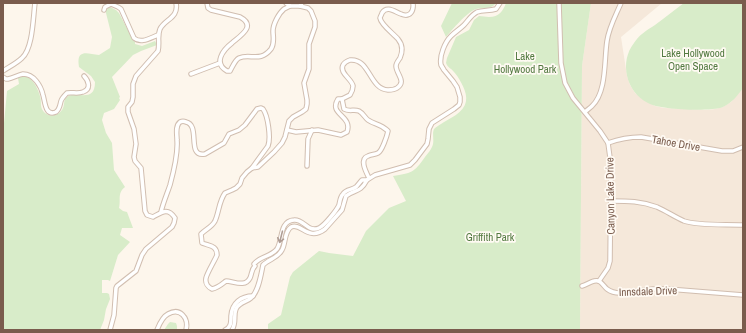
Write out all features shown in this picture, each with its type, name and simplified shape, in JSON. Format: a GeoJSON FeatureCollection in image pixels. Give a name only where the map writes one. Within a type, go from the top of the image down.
{"type":"FeatureCollection","features":[{"type":"Feature","properties":{"kind":"street"},"geometry":{"type":"LineString","coordinates":[[3,70],[21,59],[27,53],[35,3]]}},
{"type":"Feature","properties":{"kind":"street"},"geometry":{"type":"LineString","coordinates":[[110,330],[114,315],[116,288],[136,271],[142,254],[172,227],[174,223],[175,218],[170,212],[161,212],[153,216],[147,215],[145,211],[141,168],[135,161],[134,157],[136,144],[134,129],[128,112],[128,107],[132,102],[134,80],[158,51],[158,36],[161,28],[164,23],[175,14],[177,7],[176,3]]}},
{"type":"Feature","properties":{"kind":"street"},"geometry":{"type":"LineString","coordinates":[[207,3],[210,10],[240,17],[247,23],[245,32],[228,46],[220,58],[220,63],[224,70],[227,71],[230,70],[240,58],[257,58],[272,48],[274,44],[273,28],[288,5],[298,4],[308,8],[311,11],[315,21],[315,28],[309,44],[309,69],[304,83],[307,104],[306,109],[289,121],[285,137],[274,152],[258,167],[252,168]]}},
{"type":"Feature","properties":{"kind":"street"},"geometry":{"type":"LineString","coordinates":[[287,130],[296,132],[318,130],[341,135],[347,132],[349,125],[335,107],[338,99],[342,99],[350,95],[353,88],[342,68],[343,64],[347,61],[352,60],[366,68],[377,86],[382,89],[393,90],[401,84],[401,79],[396,68],[402,51],[402,45],[380,18],[383,11],[387,9],[392,9],[408,15],[412,12],[414,7],[413,3]]}},
{"type":"Feature","properties":{"kind":"street"},"geometry":{"type":"LineString","coordinates":[[161,212],[172,176],[177,146],[176,129],[180,122],[184,121],[191,124],[196,151],[201,155],[224,143],[229,134],[245,125],[258,109],[263,109],[269,131],[268,146],[252,168],[246,172],[240,184],[236,188],[225,193],[215,222],[201,234],[202,243],[212,246],[217,250],[217,254],[206,279],[206,284],[208,287],[215,289],[226,281],[242,284],[247,282],[250,278],[252,269],[255,266],[254,264],[278,248],[283,230],[289,221],[296,220],[302,222],[311,229],[320,228],[338,208],[343,193],[356,187],[362,180],[410,165],[415,160],[428,142],[428,131],[432,123],[454,109],[460,102],[457,87],[440,62],[446,45],[451,36],[463,26],[473,14],[479,11],[496,9],[500,3]]}},
{"type":"Feature","properties":{"kind":"street","name":"Canyon Lake Drive"},"geometry":{"type":"LineString","coordinates":[[559,3],[561,63],[567,87],[573,98],[608,143],[611,165],[610,261],[608,268],[598,281]]}},
{"type":"Feature","properties":{"kind":"street"},"geometry":{"type":"LineString","coordinates":[[585,112],[593,106],[599,96],[603,80],[607,40],[611,25],[621,3]]}},
{"type":"Feature","properties":{"kind":"street"},"geometry":{"type":"LineString","coordinates":[[104,10],[105,7],[111,4],[114,4],[121,9],[134,38],[137,41],[158,36]]}},
{"type":"Feature","properties":{"kind":"street"},"geometry":{"type":"LineString","coordinates":[[191,74],[220,63]]}},
{"type":"Feature","properties":{"kind":"street"},"geometry":{"type":"LineString","coordinates":[[3,78],[8,79],[24,74],[33,77],[44,96],[44,104],[46,108],[49,112],[56,112],[59,109],[61,100],[67,93],[83,92],[86,90],[88,80],[84,76]]}},
{"type":"Feature","properties":{"kind":"street"},"geometry":{"type":"LineString","coordinates":[[255,266],[262,265],[274,258],[282,250],[287,233],[291,227],[297,226],[310,234],[319,233],[325,229],[342,210],[346,196],[359,190],[368,179],[364,159],[380,152],[388,131],[384,127],[371,122],[360,111],[349,111],[344,109],[342,99]]}},
{"type":"Feature","properties":{"kind":"street"},"geometry":{"type":"LineString","coordinates":[[307,166],[308,139],[312,130]]}},
{"type":"Feature","properties":{"kind":"street","name":"Tahoe Drive"},"geometry":{"type":"LineString","coordinates":[[608,143],[629,137],[641,137],[722,151],[733,151],[743,147]]}},
{"type":"Feature","properties":{"kind":"street"},"geometry":{"type":"LineString","coordinates":[[611,201],[636,201],[647,203],[685,221],[700,224],[743,225]]}},
{"type":"Feature","properties":{"kind":"street"},"geometry":{"type":"LineString","coordinates":[[265,256],[267,261]]}},
{"type":"Feature","properties":{"kind":"street"},"geometry":{"type":"LineString","coordinates":[[232,330],[235,324],[235,312],[237,307],[241,303],[250,299],[257,290],[262,265]]}},
{"type":"Feature","properties":{"kind":"street"},"geometry":{"type":"LineString","coordinates":[[582,286],[598,281]]}},
{"type":"Feature","properties":{"kind":"street","name":"Innsdale Drive"},"geometry":{"type":"LineString","coordinates":[[598,281],[607,289],[620,294],[653,289],[668,289],[743,295]]}},
{"type":"Feature","properties":{"kind":"street"},"geometry":{"type":"LineString","coordinates":[[225,330],[231,324],[231,314],[234,305],[243,297],[253,296]]}},
{"type":"Feature","properties":{"kind":"street"},"geometry":{"type":"LineString","coordinates":[[157,330],[165,316],[173,312],[178,312],[183,315],[187,323],[186,330]]}},
{"type":"Feature","properties":{"kind":"shaded area"},"geometry":{"type":"Polygon","coordinates":[[[591,3],[662,3],[621,37],[627,76],[630,85],[635,93],[655,106],[664,108],[715,109],[723,107],[731,102],[743,88],[743,330],[580,330],[582,66],[591,3]]]}},
{"type":"Feature","properties":{"kind":"green space"},"geometry":{"type":"Polygon","coordinates":[[[452,3],[496,3],[492,7],[479,8],[472,11],[446,37],[441,26],[452,3]]]}},
{"type":"Feature","properties":{"kind":"green space","name":"Griffith Park"},"geometry":{"type":"Polygon","coordinates":[[[506,3],[591,3],[582,66],[580,330],[268,330],[268,324],[281,315],[290,277],[293,272],[319,251],[353,256],[366,231],[389,208],[406,201],[393,176],[408,173],[418,166],[432,148],[434,129],[462,110],[466,101],[466,93],[462,83],[446,63],[456,37],[469,30],[474,20],[479,16],[492,17],[498,15],[506,3]]]}},
{"type":"Feature","properties":{"kind":"green space","name":"Lake Hollywood Open Space"},"geometry":{"type":"Polygon","coordinates":[[[684,3],[743,3],[743,88],[732,101],[723,107],[717,109],[697,110],[673,109],[654,105],[640,98],[634,92],[627,76],[627,59],[629,51],[634,43],[643,33],[684,3]]]}},
{"type":"Feature","properties":{"kind":"green space"},"geometry":{"type":"Polygon","coordinates":[[[110,7],[119,13],[135,44],[142,46],[155,41],[157,45],[133,55],[112,77],[120,100],[114,109],[104,113],[102,120],[106,133],[112,143],[114,170],[125,187],[120,194],[119,208],[127,212],[133,228],[122,228],[120,235],[130,242],[118,255],[110,281],[102,280],[102,293],[109,294],[110,299],[100,330],[3,330],[3,134],[7,91],[19,84],[18,78],[29,78],[35,84],[39,92],[41,107],[47,115],[58,114],[64,107],[65,99],[71,95],[89,95],[92,93],[95,82],[91,76],[79,67],[78,61],[79,57],[83,54],[99,55],[110,48],[112,37],[106,10],[110,7]]]}},
{"type":"Feature","properties":{"kind":"green space"},"geometry":{"type":"Polygon","coordinates":[[[170,322],[176,323],[177,330],[164,330],[170,322]]]}},
{"type":"Feature","properties":{"kind":"park label","name":"Lake Hollywood Park"},"geometry":{"type":"Point","coordinates":[525,62]}}]}
